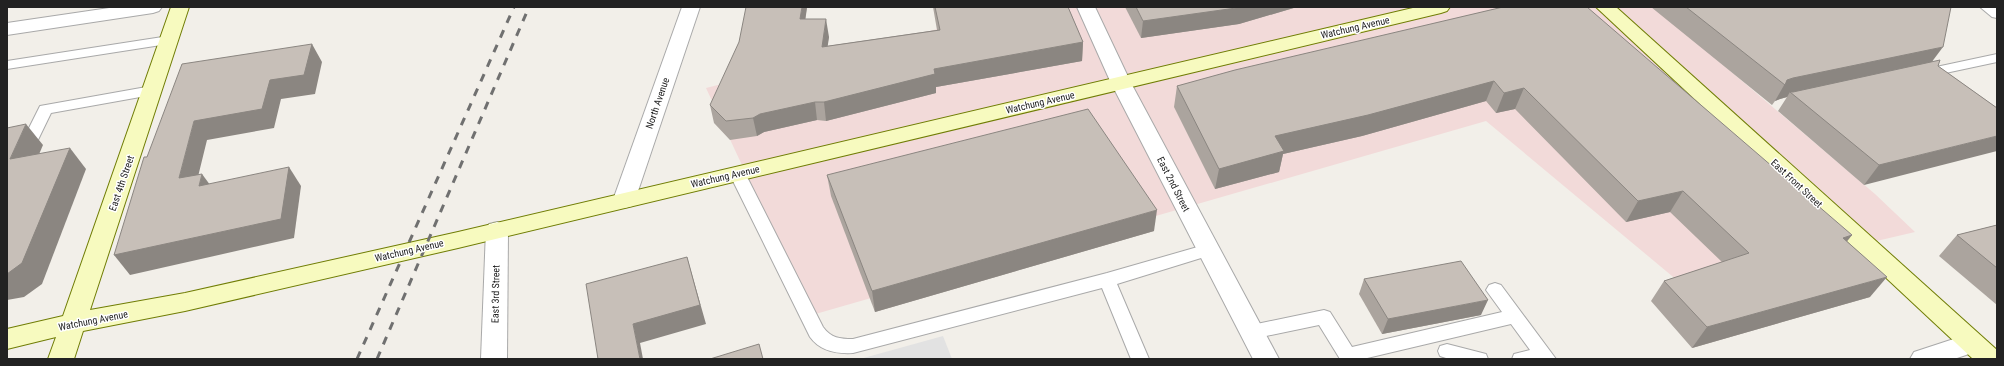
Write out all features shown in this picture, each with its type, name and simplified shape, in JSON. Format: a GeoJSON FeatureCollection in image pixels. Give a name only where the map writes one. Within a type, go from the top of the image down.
{"type":"FeatureCollection","features":[{"type":"Feature","properties":{"kind":"street"},"geometry":{"type":"LineString","coordinates":[[7,29],[153,7]]}},
{"type":"Feature","properties":{"kind":"street","name":"East 4th Street"},"geometry":{"type":"LineString","coordinates":[[61,359],[180,7]]}},
{"type":"Feature","properties":{"kind":"street","name":"North Avenue"},"geometry":{"type":"LineString","coordinates":[[624,200],[691,7]]}},
{"type":"Feature","properties":{"kind":"street","name":"East 2nd Street"},"geometry":{"type":"LineString","coordinates":[[1086,7],[1121,83],[1266,359]]}},
{"type":"Feature","properties":{"kind":"street","name":"Watchung Avenue"},"geometry":{"type":"LineString","coordinates":[[7,339],[74,323],[185,302],[497,230],[1441,7]]}},
{"type":"Feature","properties":{"kind":"street","name":"East Front Street"},"geometry":{"type":"LineString","coordinates":[[1605,7],[1981,351]]}},
{"type":"Feature","properties":{"kind":"street","name":"East 3rd Street"},"geometry":{"type":"LineString","coordinates":[[494,359],[497,230]]}},
{"type":"Feature","properties":{"kind":"street"},"geometry":{"type":"LineString","coordinates":[[1923,359],[1981,351]]}},
{"type":"Feature","properties":{"kind":"lane"},"geometry":{"type":"LineString","coordinates":[[1987,7],[1997,14]]}},
{"type":"Feature","properties":{"kind":"lane"},"geometry":{"type":"LineString","coordinates":[[7,65],[169,40]]}},
{"type":"Feature","properties":{"kind":"lane"},"geometry":{"type":"LineString","coordinates":[[1912,76],[1997,58]]}},
{"type":"Feature","properties":{"kind":"lane"},"geometry":{"type":"LineString","coordinates":[[7,144],[31,140],[45,109],[152,91]]}},
{"type":"Feature","properties":{"kind":"lane"},"geometry":{"type":"LineString","coordinates":[[737,173],[816,332],[826,343],[835,345],[853,346],[1107,280],[1208,250]]}},
{"type":"Feature","properties":{"kind":"lane"},"geometry":{"type":"LineString","coordinates":[[1107,280],[1140,359]]}},
{"type":"Feature","properties":{"kind":"lane"},"geometry":{"type":"LineString","coordinates":[[1496,290],[1545,357]]}},
{"type":"Feature","properties":{"kind":"lane"},"geometry":{"type":"LineString","coordinates":[[1252,332],[1324,317],[1349,357],[1515,316]]}},
{"type":"Feature","properties":{"kind":"lane"},"geometry":{"type":"LineString","coordinates":[[1447,351],[1479,359]]}},
{"type":"Feature","properties":{"kind":"lane"},"geometry":{"type":"LineString","coordinates":[[1521,359],[1545,357]]}},
{"type":"Feature","properties":{"kind":"shaded area"},"geometry":{"type":"Polygon","coordinates":[[[1024,7],[1655,7],[1875,194],[1915,232],[1684,286],[1486,121],[812,315],[706,88],[1024,7]]]}},
{"type":"Feature","properties":{"kind":"shaded area"},"geometry":{"type":"Polygon","coordinates":[[[943,336],[952,359],[860,359],[943,336]]]}},
{"type":"Feature","properties":{"kind":"building"},"geometry":{"type":"Polygon","coordinates":[[[746,7],[802,7],[800,19],[826,19],[822,47],[940,30],[935,7],[1068,7],[1083,42],[934,69],[935,74],[824,102],[815,102],[760,114],[753,118],[726,121],[710,105],[739,42],[746,7]]]}},
{"type":"Feature","properties":{"kind":"building"},"geometry":{"type":"Polygon","coordinates":[[[1136,7],[1243,7],[1143,21],[1136,7]]]}},
{"type":"Feature","properties":{"kind":"building"},"geometry":{"type":"Polygon","coordinates":[[[1503,7],[1587,7],[1852,235],[1843,238],[1887,277],[1707,327],[1664,281],[1749,253],[1683,191],[1638,201],[1524,88],[1504,93],[1494,81],[1368,115],[1275,136],[1284,151],[1219,169],[1177,86],[1235,70],[1503,7]]]}},
{"type":"Feature","properties":{"kind":"building"},"geometry":{"type":"Polygon","coordinates":[[[1686,7],[1951,7],[1943,47],[1793,78],[1787,80],[1785,85],[1686,7]]]}},
{"type":"Feature","properties":{"kind":"building"},"geometry":{"type":"Polygon","coordinates":[[[312,44],[304,75],[270,80],[262,109],[194,121],[179,178],[202,174],[199,186],[289,167],[281,219],[114,255],[144,157],[147,157],[182,64],[312,44]]]}},
{"type":"Feature","properties":{"kind":"building"},"geometry":{"type":"Polygon","coordinates":[[[1940,60],[1938,66],[1997,108],[1997,136],[1879,165],[1790,92],[1793,92],[1940,60]]]}},
{"type":"Feature","properties":{"kind":"building"},"geometry":{"type":"Polygon","coordinates":[[[1088,109],[1157,210],[872,291],[827,175],[1088,109]]]}},
{"type":"Feature","properties":{"kind":"building"},"geometry":{"type":"Polygon","coordinates":[[[26,124],[10,159],[70,148],[22,263],[7,274],[7,128],[26,124]]]}},
{"type":"Feature","properties":{"kind":"building"},"geometry":{"type":"Polygon","coordinates":[[[1997,225],[1997,268],[1957,235],[1997,225]]]}},
{"type":"Feature","properties":{"kind":"building"},"geometry":{"type":"Polygon","coordinates":[[[687,257],[700,305],[633,324],[640,359],[598,359],[586,284],[687,257]]]}},
{"type":"Feature","properties":{"kind":"building"},"geometry":{"type":"Polygon","coordinates":[[[1461,261],[1488,300],[1388,319],[1364,279],[1461,261]]]}},
{"type":"Feature","properties":{"kind":"building"},"geometry":{"type":"Polygon","coordinates":[[[759,344],[763,359],[710,359],[759,344]]]}},
{"type":"Feature","properties":{"kind":"railway"},"geometry":{"type":"LineString","coordinates":[[357,359],[514,7]]}},
{"type":"Feature","properties":{"kind":"railway"},"geometry":{"type":"LineString","coordinates":[[377,359],[529,7]]}}]}
